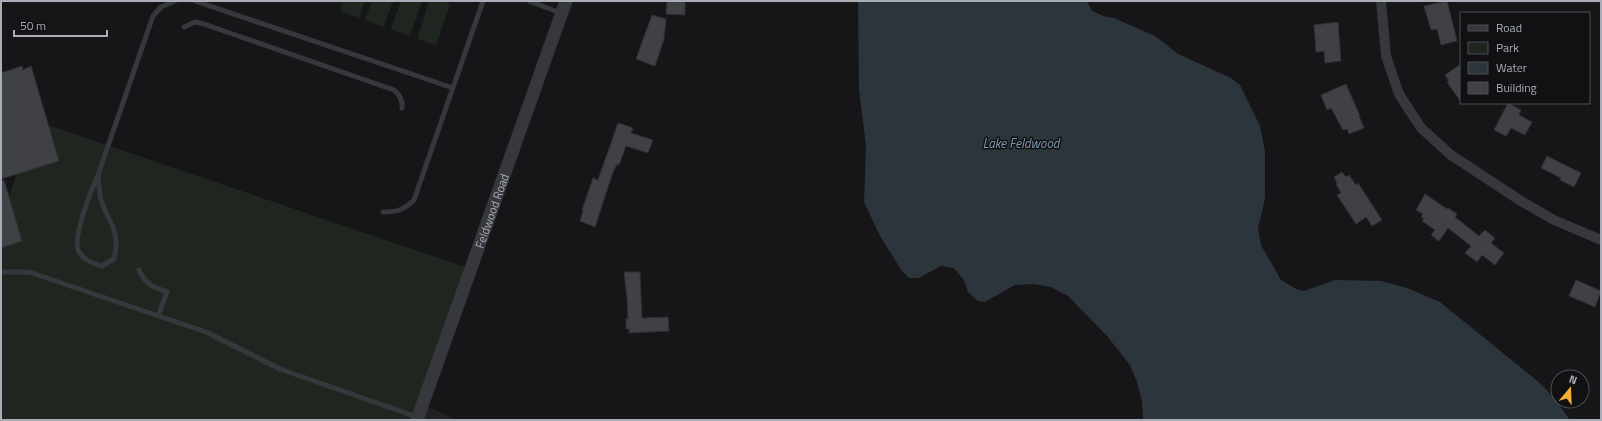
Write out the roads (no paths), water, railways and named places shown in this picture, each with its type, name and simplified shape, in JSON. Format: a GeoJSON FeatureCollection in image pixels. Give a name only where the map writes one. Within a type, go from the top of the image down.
{"type":"FeatureCollection","features":[{"type":"Feature","properties":{"kind":"street"},"geometry":{"type":"LineString","coordinates":[[1381,1],[1386,56],[1399,94],[1421,128],[1451,155],[1520,201],[1554,220],[1601,240]]}},
{"type":"Feature","properties":{"kind":"street","name":"Feldwood Road"},"geometry":{"type":"LineString","coordinates":[[418,419],[564,7]]}},
{"type":"Feature","properties":{"kind":"lane"},"geometry":{"type":"LineString","coordinates":[[98,175],[101,199],[114,226],[117,245],[114,259],[102,266],[87,261],[78,251],[77,235],[153,16],[161,7],[174,1]]}},
{"type":"Feature","properties":{"kind":"lane"},"geometry":{"type":"LineString","coordinates":[[195,1],[453,88]]}},
{"type":"Feature","properties":{"kind":"lane"},"geometry":{"type":"LineString","coordinates":[[383,212],[396,212],[406,207],[414,200],[483,1]]}},
{"type":"Feature","properties":{"kind":"lane"},"geometry":{"type":"LineString","coordinates":[[529,1],[564,7]]}},
{"type":"Feature","properties":{"kind":"lane"},"geometry":{"type":"LineString","coordinates":[[184,27],[195,22],[394,90],[400,94],[403,102],[402,108]]}},
{"type":"Feature","properties":{"kind":"lane"},"geometry":{"type":"LineString","coordinates":[[139,270],[142,279],[153,287],[167,292],[158,316]]}},
{"type":"Feature","properties":{"kind":"lane"},"geometry":{"type":"LineString","coordinates":[[2,272],[29,272],[206,332],[280,369],[418,419]]}},
{"type":"Feature","properties":{"kind":"water","name":"Lake Feldwood"},"geometry":{"type":"Polygon","coordinates":[[[858,1],[1087,1],[1092,11],[1106,17],[1114,18],[1155,36],[1178,54],[1231,78],[1240,85],[1260,126],[1265,152],[1265,199],[1258,228],[1261,245],[1281,280],[1296,289],[1304,291],[1335,280],[1381,281],[1407,288],[1440,302],[1541,384],[1550,394],[1550,409],[1562,409],[1570,420],[1143,420],[1142,401],[1137,382],[1130,365],[1107,336],[1068,296],[1051,287],[1033,284],[1015,285],[985,302],[978,301],[968,292],[964,280],[954,268],[941,266],[919,278],[909,278],[902,271],[880,236],[864,202],[866,146],[859,90],[858,1]]]}}]}
